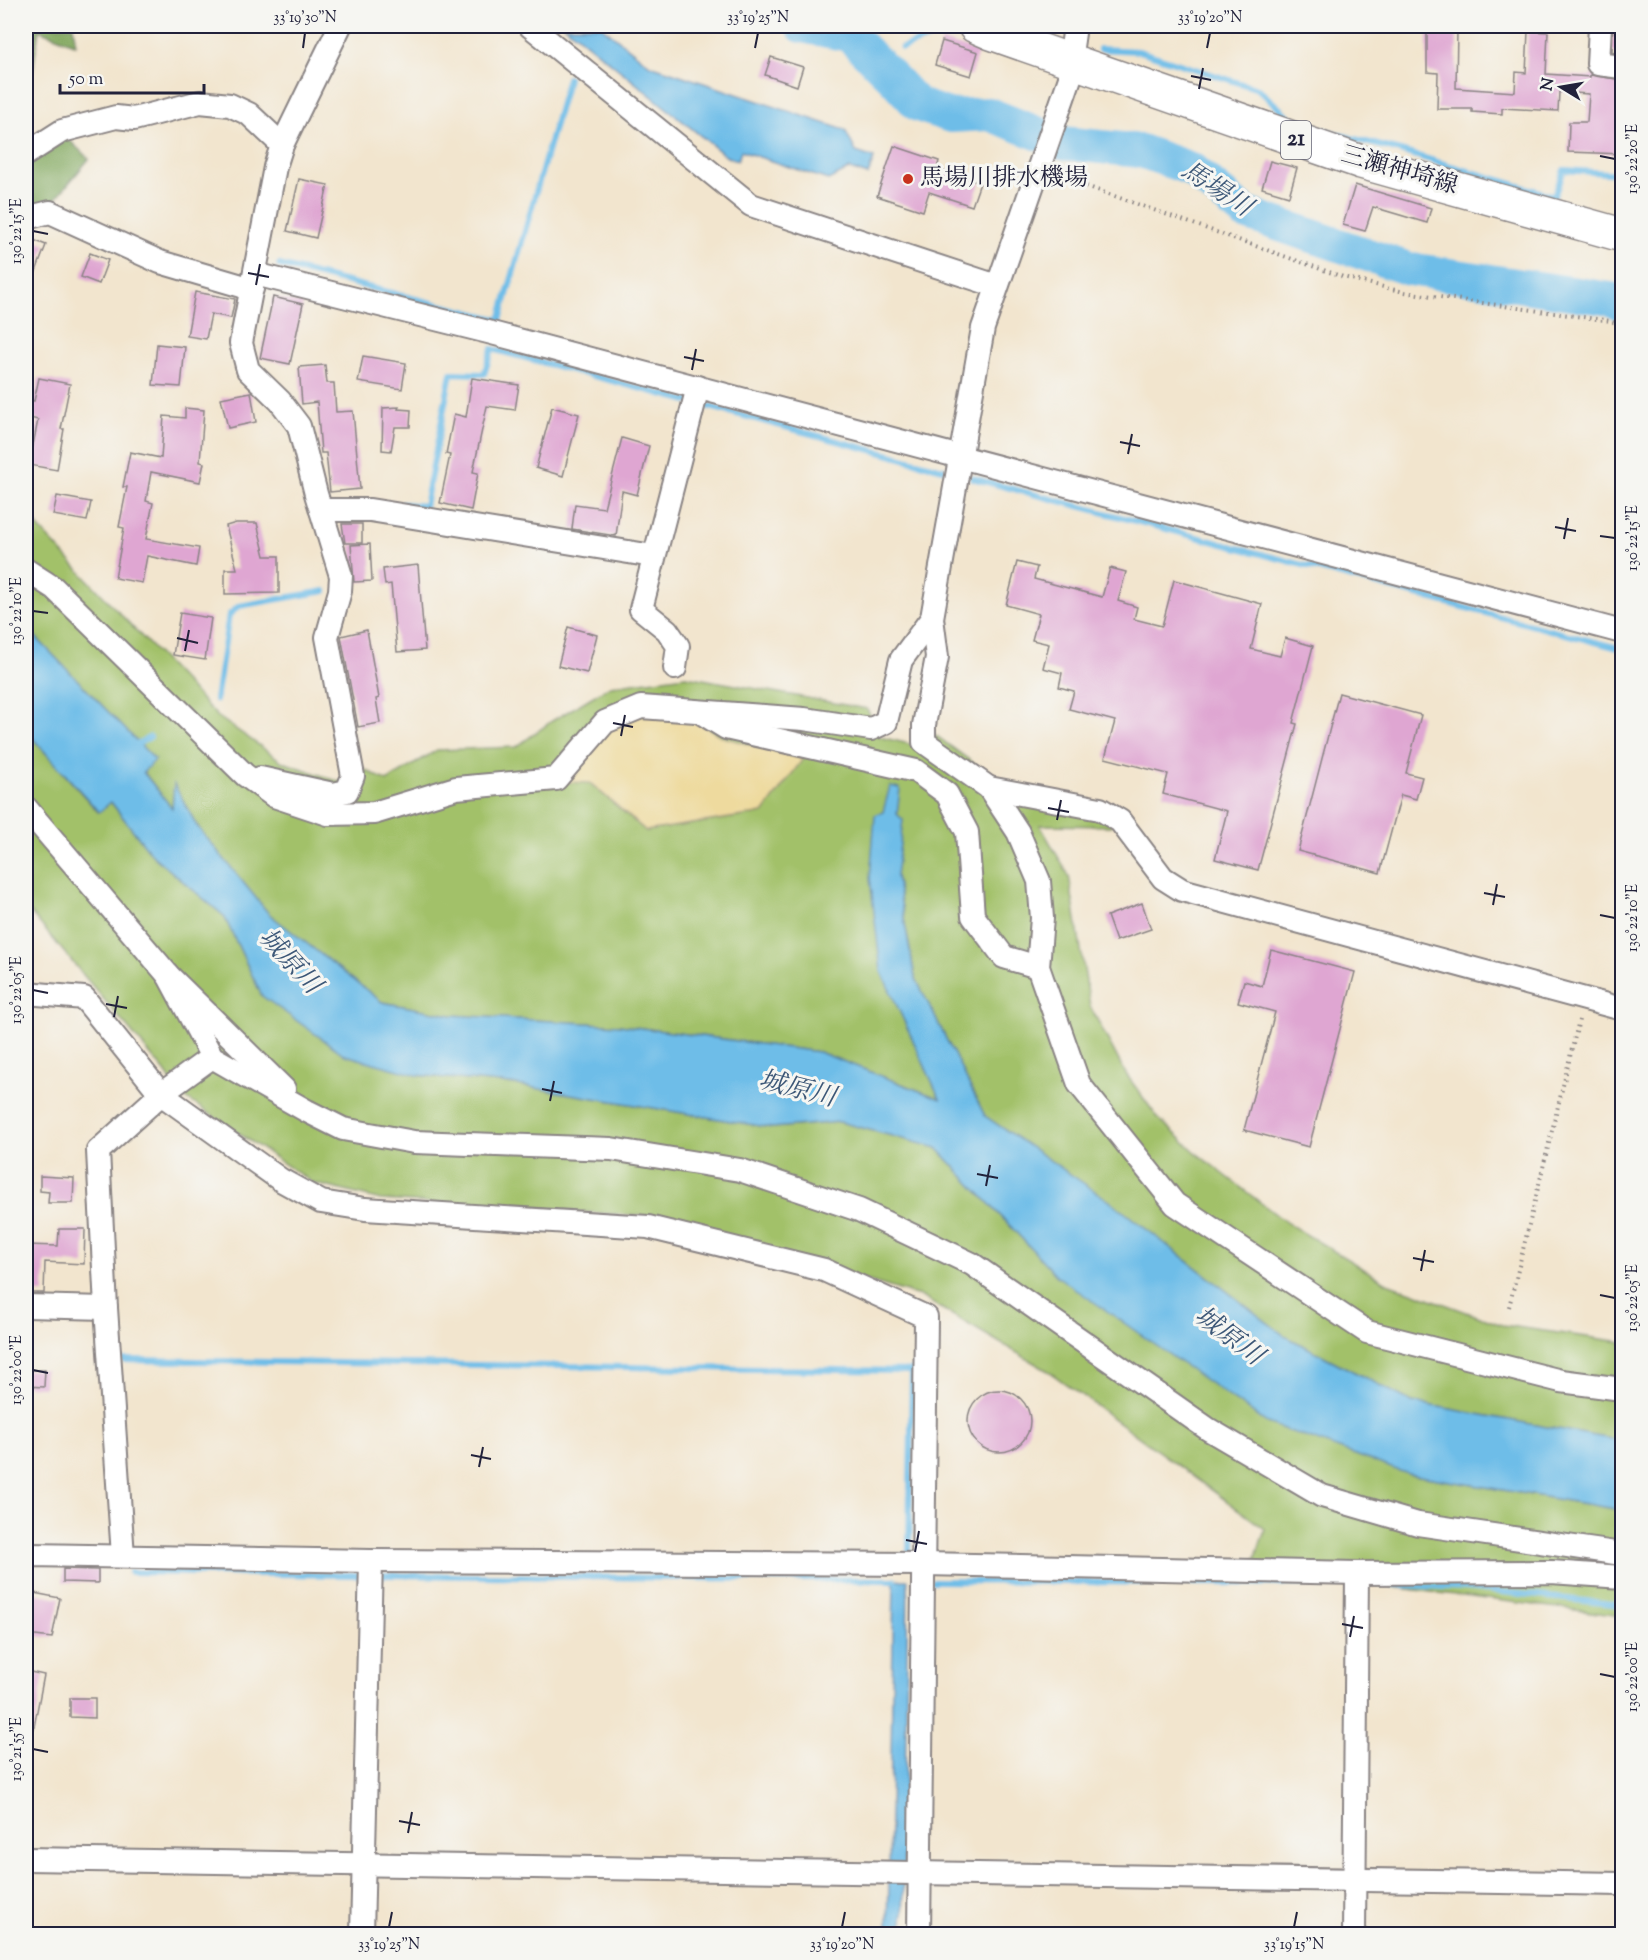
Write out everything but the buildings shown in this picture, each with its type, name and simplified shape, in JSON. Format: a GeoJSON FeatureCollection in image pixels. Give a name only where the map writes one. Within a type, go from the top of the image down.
{"type":"FeatureCollection","features":[{"type":"Feature","properties":{"kind":"main road","name":"三瀬神埼線"},"geometry":{"type":"LineString","coordinates":[[975,26],[1361,162],[1623,235]]}},
{"type":"Feature","properties":{"kind":"street"},"geometry":{"type":"LineString","coordinates":[[244,775],[333,794],[347,791],[352,776],[327,637],[340,591],[341,576],[316,494],[299,426],[280,401],[248,370],[241,343],[282,145],[340,26]]}},
{"type":"Feature","properties":{"kind":"street"},"geometry":{"type":"LineString","coordinates":[[530,26],[751,205],[997,286]]}},
{"type":"Feature","properties":{"kind":"street"},"geometry":{"type":"LineString","coordinates":[[1075,26],[1070,78],[983,328],[932,618],[937,657],[924,725],[924,742],[989,788],[1018,832],[1039,881],[1042,918],[1038,967],[1079,1084],[1175,1204],[1367,1332],[1561,1381],[1623,1389]]}},
{"type":"Feature","properties":{"kind":"street"},"geometry":{"type":"LineString","coordinates":[[1600,26],[1598,64],[1623,67]]}},
{"type":"Feature","properties":{"kind":"street"},"geometry":{"type":"LineString","coordinates":[[26,154],[62,130],[116,117],[134,119],[200,102],[230,105],[249,114],[282,145]]}},
{"type":"Feature","properties":{"kind":"street"},"geometry":{"type":"LineString","coordinates":[[26,218],[50,212],[160,262],[477,329],[1623,632]]}},
{"type":"Feature","properties":{"kind":"street"},"geometry":{"type":"LineString","coordinates":[[675,668],[678,646],[667,630],[640,609],[698,387]]}},
{"type":"Feature","properties":{"kind":"street"},"geometry":{"type":"LineString","coordinates":[[321,510],[370,510],[653,556]]}},
{"type":"Feature","properties":{"kind":"street"},"geometry":{"type":"LineString","coordinates":[[26,570],[54,588],[244,775],[274,796],[328,814],[374,813],[456,788],[556,779],[605,722],[641,707],[804,719],[871,729],[886,722],[901,660],[932,618]]}},
{"type":"Feature","properties":{"kind":"street"},"geometry":{"type":"LineString","coordinates":[[696,710],[726,728],[916,771],[947,794],[967,832],[973,916],[1004,957],[1038,967]]}},
{"type":"Feature","properties":{"kind":"street"},"geometry":{"type":"LineString","coordinates":[[989,788],[1100,809],[1120,821],[1163,878],[1182,890],[1623,1009]]}},
{"type":"Feature","properties":{"kind":"street"},"geometry":{"type":"LineString","coordinates":[[26,808],[168,975],[307,1111]]}},
{"type":"Feature","properties":{"kind":"street"},"geometry":{"type":"LineString","coordinates":[[168,975],[212,1057],[307,1111],[344,1129],[414,1142],[611,1149],[740,1170],[859,1210],[972,1264],[1208,1429],[1322,1496],[1418,1524],[1623,1554]]}},
{"type":"Feature","properties":{"kind":"street"},"geometry":{"type":"LineString","coordinates":[[26,993],[84,998],[161,1094],[281,1180],[321,1202],[365,1209],[648,1227],[824,1270],[926,1317],[919,1935]]}},
{"type":"Feature","properties":{"kind":"street"},"geometry":{"type":"LineString","coordinates":[[123,1556],[98,1151],[161,1094],[212,1057]]}},
{"type":"Feature","properties":{"kind":"street"},"geometry":{"type":"LineString","coordinates":[[26,1306],[106,1308]]}},
{"type":"Feature","properties":{"kind":"street"},"geometry":{"type":"LineString","coordinates":[[26,1559],[30,1555],[371,1561],[923,1564],[1357,1573],[1551,1572],[1623,1577]]}},
{"type":"Feature","properties":{"kind":"street"},"geometry":{"type":"LineString","coordinates":[[362,1935],[371,1561]]}},
{"type":"Feature","properties":{"kind":"street"},"geometry":{"type":"LineString","coordinates":[[1354,1935],[1357,1573]]}},
{"type":"Feature","properties":{"kind":"street"},"geometry":{"type":"LineString","coordinates":[[26,1859],[1623,1884]]}},
{"type":"Feature","properties":{"kind":"path"},"geometry":{"type":"LineString","coordinates":[[1038,169],[1343,277],[1404,292],[1611,321],[1623,326]]}},
{"type":"Feature","properties":{"kind":"path"},"geometry":{"type":"LineString","coordinates":[[1509,1307],[1585,999]]}},
{"type":"Feature","properties":{"kind":"green space"},"geometry":{"type":"Polygon","coordinates":[[[26,26],[73,26],[76,45],[39,30],[30,89],[26,91],[26,26]]]}},
{"type":"Feature","properties":{"kind":"green space"},"geometry":{"type":"Polygon","coordinates":[[[65,136],[89,159],[54,201],[26,215],[26,161],[65,136]]]}},
{"type":"Feature","properties":{"kind":"green space"},"geometry":{"type":"Polygon","coordinates":[[[26,498],[37,526],[26,530],[26,498]]]}},
{"type":"Feature","properties":{"kind":"green space"},"geometry":{"type":"Polygon","coordinates":[[[37,526],[217,716],[283,762],[340,782],[364,769],[387,781],[437,750],[516,747],[552,721],[610,686],[686,676],[867,709],[880,737],[922,747],[935,735],[1002,784],[1112,807],[1111,826],[1040,825],[1069,876],[1090,1006],[1126,1074],[1158,1118],[1199,1155],[1287,1223],[1387,1283],[1502,1325],[1622,1342],[1622,1441],[1412,1402],[1285,1336],[1111,1202],[985,1116],[915,977],[896,876],[902,821],[897,814],[899,788],[881,971],[941,1099],[819,1052],[619,1025],[450,1015],[382,1002],[269,914],[197,826],[175,786],[172,809],[143,771],[155,760],[26,627],[26,530],[37,526]],[[590,783],[646,831],[763,813],[590,783]]]}},
{"type":"Feature","properties":{"kind":"green space"},"geometry":{"type":"Polygon","coordinates":[[[26,731],[98,812],[110,801],[153,856],[224,916],[262,996],[417,1075],[511,1084],[772,1128],[840,1122],[937,1148],[1057,1276],[1408,1474],[1622,1510],[1622,1616],[1344,1581],[1248,1582],[1265,1529],[1048,1371],[920,1296],[647,1216],[381,1200],[313,1183],[180,1094],[165,1072],[26,907],[26,731]]]}},
{"type":"Feature","properties":{"kind":"sand"},"geometry":{"type":"Polygon","coordinates":[[[637,715],[692,719],[723,737],[803,759],[763,813],[646,831],[590,783],[564,782],[613,725],[637,715]]]}},
{"type":"Feature","properties":{"kind":"water"},"geometry":{"type":"Polygon","coordinates":[[[565,26],[601,26],[650,65],[845,130],[856,152],[874,158],[868,175],[850,169],[828,180],[741,151],[738,160],[727,157],[565,26]]]}},
{"type":"Feature","properties":{"kind":"water","name":"城原川"},"geometry":{"type":"Polygon","coordinates":[[[26,627],[155,760],[143,772],[172,808],[174,784],[197,826],[269,914],[382,1002],[450,1015],[619,1025],[819,1052],[940,1099],[881,971],[870,878],[875,815],[883,812],[890,786],[900,788],[897,814],[903,820],[896,876],[915,977],[985,1116],[1111,1202],[1285,1336],[1412,1402],[1622,1441],[1622,1510],[1408,1474],[1267,1423],[1057,1276],[937,1148],[840,1122],[772,1128],[511,1084],[417,1075],[345,1055],[262,996],[224,916],[153,856],[111,802],[99,812],[26,731],[26,627]]]}},
{"type":"Feature","properties":{"kind":"water"},"geometry":{"type":"Polygon","coordinates":[[[894,1580],[908,1580],[903,1934],[888,1934],[894,1580]]]}},
{"type":"Feature","properties":{"kind":"waterway","name":"馬場川"},"geometry":{"type":"LineString","coordinates":[[802,26],[849,35],[918,105],[951,116],[989,114],[1062,143],[1141,151],[1191,169],[1245,213],[1409,269],[1611,299],[1622,304]]}},
{"type":"Feature","properties":{"kind":"waterway"},"geometry":{"type":"LineString","coordinates":[[1037,26],[1052,32]]}},
{"type":"Feature","properties":{"kind":"waterway"},"geometry":{"type":"LineString","coordinates":[[902,48],[936,35]]}},
{"type":"Feature","properties":{"kind":"waterway"},"geometry":{"type":"LineString","coordinates":[[1100,49],[1139,51],[1258,89],[1296,123]]}},
{"type":"Feature","properties":{"kind":"waterway"},"geometry":{"type":"LineString","coordinates":[[874,59],[889,53]]}},
{"type":"Feature","properties":{"kind":"waterway"},"geometry":{"type":"LineString","coordinates":[[279,265],[500,320],[568,78]]}},
{"type":"Feature","properties":{"kind":"waterway"},"geometry":{"type":"LineString","coordinates":[[1306,126],[1554,196],[1564,170],[1622,174]]}},
{"type":"Feature","properties":{"kind":"waterway"},"geometry":{"type":"LineString","coordinates":[[403,504],[425,506],[451,373],[484,374],[492,349],[943,469]]}},
{"type":"Feature","properties":{"kind":"waterway"},"geometry":{"type":"LineString","coordinates":[[972,478],[1622,649]]}},
{"type":"Feature","properties":{"kind":"waterway"},"geometry":{"type":"LineString","coordinates":[[216,700],[229,615],[239,606],[325,591]]}},
{"type":"Feature","properties":{"kind":"waterway"},"geometry":{"type":"LineString","coordinates":[[133,747],[150,737]]}},
{"type":"Feature","properties":{"kind":"waterway"},"geometry":{"type":"LineString","coordinates":[[124,1360],[912,1371],[909,1554]]}},
{"type":"Feature","properties":{"kind":"waterway"},"geometry":{"type":"LineString","coordinates":[[131,1572],[361,1575]]}},
{"type":"Feature","properties":{"kind":"waterway"},"geometry":{"type":"LineString","coordinates":[[384,1575],[894,1580]]}},
{"type":"Feature","properties":{"kind":"waterway"},"geometry":{"type":"LineString","coordinates":[[934,1581],[1340,1584]]}},
{"type":"Feature","properties":{"kind":"waterway"},"geometry":{"type":"LineString","coordinates":[[1380,1584],[1466,1588],[1622,1605]]}},
{"type":"Feature","properties":{"kind":"place","name":"馬場川排水機場"},"geometry":{"type":"Point","coordinates":[908,179]}}]}
